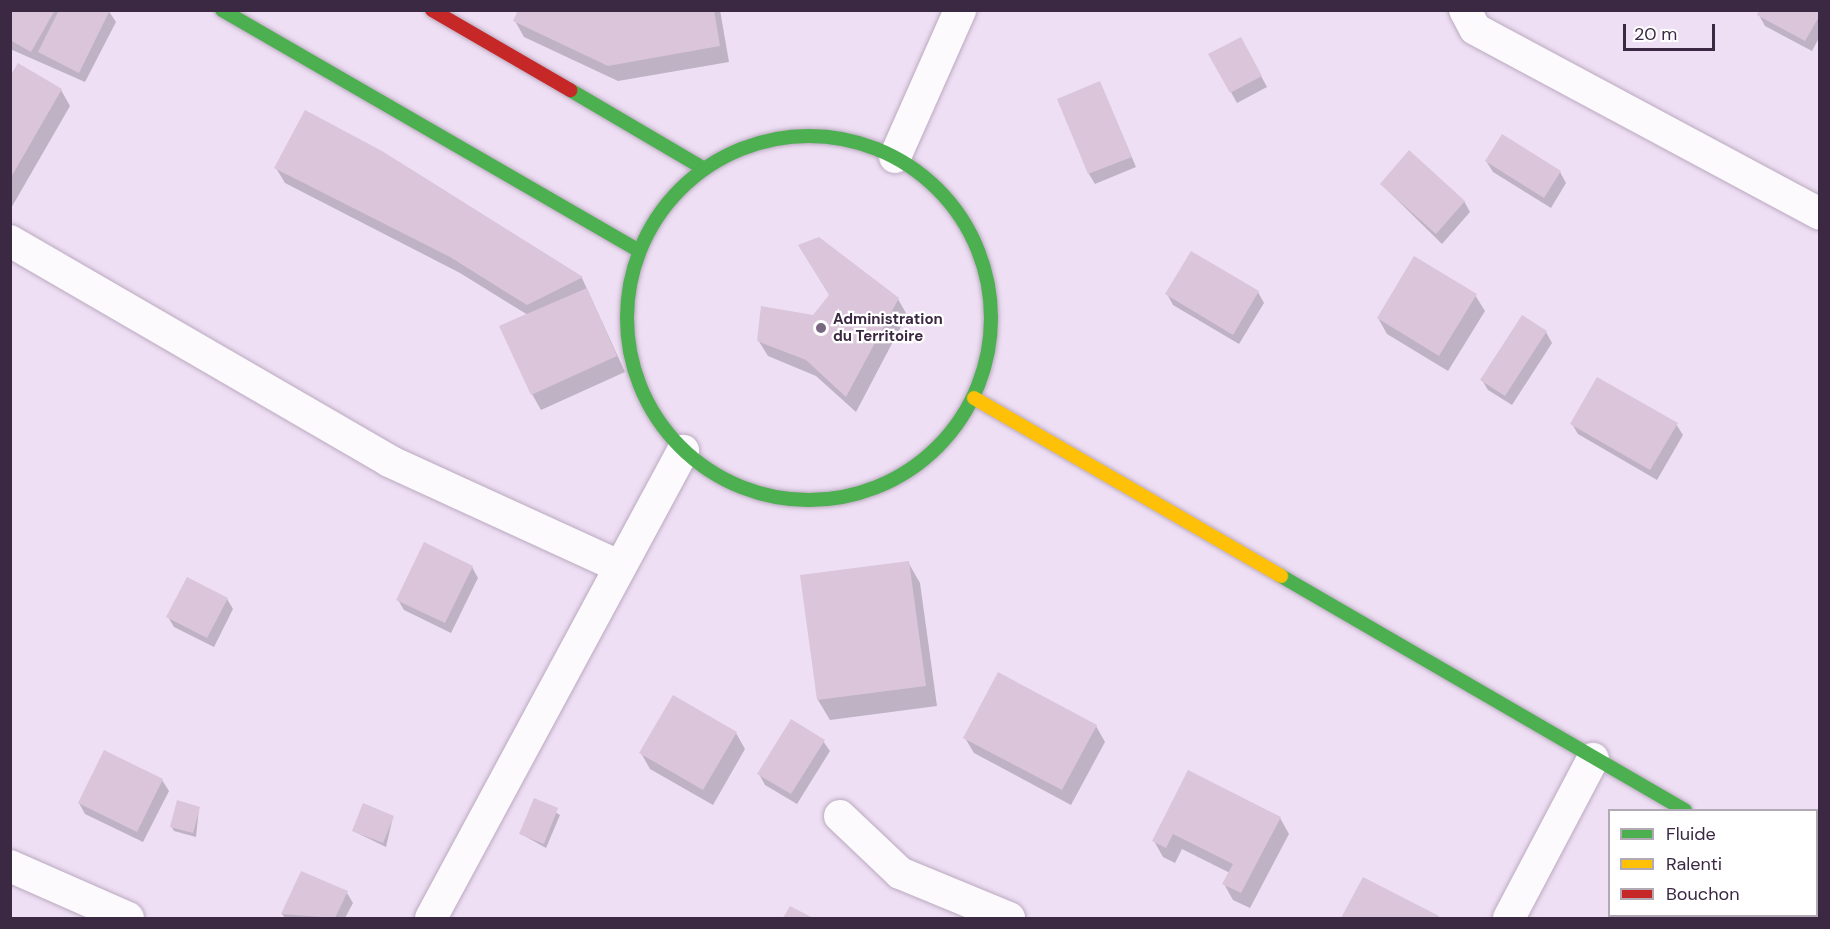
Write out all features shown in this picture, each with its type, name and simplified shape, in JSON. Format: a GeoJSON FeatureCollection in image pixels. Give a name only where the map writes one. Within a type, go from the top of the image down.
{"type":"FeatureCollection","features":[{"type":"Feature","properties":{"kind":"street"},"geometry":{"type":"LineString","coordinates":[[222,10],[638,250]]}},
{"type":"Feature","properties":{"kind":"street"},"geometry":{"type":"LineString","coordinates":[[432,10],[703,168]]}},
{"type":"Feature","properties":{"kind":"street"},"geometry":{"type":"LineString","coordinates":[[895,157],[960,10]]}},
{"type":"Feature","properties":{"kind":"street"},"geometry":{"type":"LineString","coordinates":[[1465,10],[1475,28],[1820,214]]}},
{"type":"Feature","properties":{"kind":"street"},"geometry":{"type":"LineString","coordinates":[[798,136],[848,140],[895,157],[940,190],[972,236],[987,278],[990,345],[974,398],[941,444],[896,479],[842,497],[785,499],[741,486],[683,451],[649,408],[629,357],[626,303],[638,250],[665,204],[703,168],[748,145],[798,136]]}},
{"type":"Feature","properties":{"kind":"street"},"geometry":{"type":"LineString","coordinates":[[10,241],[389,461],[618,566]]}},
{"type":"Feature","properties":{"kind":"street"},"geometry":{"type":"LineString","coordinates":[[974,398],[1593,759],[1683,809]]}},
{"type":"Feature","properties":{"kind":"street"},"geometry":{"type":"LineString","coordinates":[[431,918],[618,566],[683,451]]}},
{"type":"Feature","properties":{"kind":"street"},"geometry":{"type":"LineString","coordinates":[[1509,918],[1593,759]]}},
{"type":"Feature","properties":{"kind":"street"},"geometry":{"type":"LineString","coordinates":[[840,816],[900,873],[1008,918]]}},
{"type":"Feature","properties":{"kind":"street"},"geometry":{"type":"LineString","coordinates":[[10,866],[128,918]]}},
{"type":"Feature","properties":{"kind":"building"},"geometry":{"type":"Polygon","coordinates":[[[10,10],[55,10],[31,52],[10,40],[10,10]]]}},
{"type":"Feature","properties":{"kind":"building"},"geometry":{"type":"Polygon","coordinates":[[[59,10],[110,10],[79,73],[38,52],[59,10]]]}},
{"type":"Feature","properties":{"kind":"building"},"geometry":{"type":"Polygon","coordinates":[[[518,10],[714,10],[720,46],[608,66],[513,21],[518,10]]]}},
{"type":"Feature","properties":{"kind":"building"},"geometry":{"type":"Polygon","coordinates":[[[1759,10],[1820,10],[1820,15],[1805,41],[1757,15],[1759,10]]]}},
{"type":"Feature","properties":{"kind":"building"},"geometry":{"type":"Polygon","coordinates":[[[1241,37],[1262,76],[1230,93],[1208,54],[1241,37]]]}},
{"type":"Feature","properties":{"kind":"building"},"geometry":{"type":"Polygon","coordinates":[[[18,63],[62,89],[10,179],[10,76],[18,63]]]}},
{"type":"Feature","properties":{"kind":"building"},"geometry":{"type":"Polygon","coordinates":[[[1100,81],[1132,157],[1088,174],[1057,99],[1100,81]]]}},
{"type":"Feature","properties":{"kind":"building"},"geometry":{"type":"Polygon","coordinates":[[[305,110],[382,151],[583,277],[527,305],[450,257],[274,168],[305,110]]]}},
{"type":"Feature","properties":{"kind":"building"},"geometry":{"type":"Polygon","coordinates":[[[1502,134],[1561,171],[1544,198],[1485,161],[1502,134]]]}},
{"type":"Feature","properties":{"kind":"building"},"geometry":{"type":"Polygon","coordinates":[[[1409,150],[1465,201],[1436,234],[1380,184],[1409,150]]]}},
{"type":"Feature","properties":{"kind":"building","name":"Administration du Territoire"},"geometry":{"type":"Polygon","coordinates":[[[819,237],[899,298],[846,397],[806,360],[757,341],[761,306],[813,315],[829,295],[798,245],[819,237]]]}},
{"type":"Feature","properties":{"kind":"building"},"geometry":{"type":"Polygon","coordinates":[[[1191,251],[1259,291],[1233,335],[1165,294],[1191,251]]]}},
{"type":"Feature","properties":{"kind":"building"},"geometry":{"type":"Polygon","coordinates":[[[1414,256],[1477,294],[1439,356],[1377,318],[1414,256]]]}},
{"type":"Feature","properties":{"kind":"building"},"geometry":{"type":"Polygon","coordinates":[[[587,288],[617,356],[531,395],[499,326],[587,288]]]}},
{"type":"Feature","properties":{"kind":"building"},"geometry":{"type":"Polygon","coordinates":[[[1522,315],[1547,331],[1505,396],[1480,380],[1522,315]]]}},
{"type":"Feature","properties":{"kind":"building"},"geometry":{"type":"Polygon","coordinates":[[[1597,377],[1678,423],[1650,470],[1570,424],[1597,377]]]}},
{"type":"Feature","properties":{"kind":"building"},"geometry":{"type":"Polygon","coordinates":[[[424,542],[473,566],[445,623],[396,600],[424,542]]]}},
{"type":"Feature","properties":{"kind":"building"},"geometry":{"type":"Polygon","coordinates":[[[909,561],[926,686],[817,700],[800,575],[909,561]]]}},
{"type":"Feature","properties":{"kind":"building"},"geometry":{"type":"Polygon","coordinates":[[[187,577],[228,598],[207,638],[166,617],[187,577]]]}},
{"type":"Feature","properties":{"kind":"building"},"geometry":{"type":"Polygon","coordinates":[[[998,672],[1097,725],[1062,790],[963,738],[998,672]]]}},
{"type":"Feature","properties":{"kind":"building"},"geometry":{"type":"Polygon","coordinates":[[[673,695],[737,732],[703,790],[639,753],[673,695]]]}},
{"type":"Feature","properties":{"kind":"building"},"geometry":{"type":"Polygon","coordinates":[[[791,719],[825,740],[791,794],[757,774],[791,719]]]}},
{"type":"Feature","properties":{"kind":"building"},"geometry":{"type":"Polygon","coordinates":[[[104,750],[163,779],[137,832],[78,803],[104,750]]]}},
{"type":"Feature","properties":{"kind":"building"},"geometry":{"type":"Polygon","coordinates":[[[1188,770],[1281,817],[1241,893],[1222,884],[1233,864],[1173,834],[1166,848],[1152,841],[1188,770]]]}},
{"type":"Feature","properties":{"kind":"building"},"geometry":{"type":"Polygon","coordinates":[[[534,798],[558,808],[544,844],[519,834],[534,798]]]}},
{"type":"Feature","properties":{"kind":"building"},"geometry":{"type":"Polygon","coordinates":[[[177,800],[200,807],[193,833],[170,827],[177,800]]]}},
{"type":"Feature","properties":{"kind":"building"},"geometry":{"type":"Polygon","coordinates":[[[363,803],[394,816],[383,843],[352,831],[363,803]]]}},
{"type":"Feature","properties":{"kind":"building"},"geometry":{"type":"Polygon","coordinates":[[[301,871],[348,891],[335,918],[281,914],[301,871]]]}},
{"type":"Feature","properties":{"kind":"building"},"geometry":{"type":"Polygon","coordinates":[[[1363,877],[1439,916],[1438,918],[1341,918],[1363,877]]]}},
{"type":"Feature","properties":{"kind":"building"},"geometry":{"type":"Polygon","coordinates":[[[790,906],[813,918],[783,918],[790,906]]]}},
{"type":"Feature","properties":{"kind":"traffic: fast"},"geometry":{"type":"LineString","coordinates":[[222,10],[638,250]]}},
{"type":"Feature","properties":{"kind":"traffic: fast"},"geometry":{"type":"LineString","coordinates":[[570,90],[703,168]]}},
{"type":"Feature","properties":{"kind":"traffic: fast"},"geometry":{"type":"LineString","coordinates":[[809,136],[844,140],[879,150],[910,167],[938,189],[960,217],[977,248],[987,283],[991,318],[987,353],[977,388],[960,419],[938,447],[910,469],[879,486],[844,496],[809,500],[774,496],[739,486],[708,469],[680,447],[658,419],[641,388],[631,353],[627,318],[631,283],[641,248],[658,217],[680,189],[708,167],[739,150],[774,140],[809,136]]}},
{"type":"Feature","properties":{"kind":"traffic: fast"},"geometry":{"type":"LineString","coordinates":[[1281,576],[1683,809]]}},
{"type":"Feature","properties":{"kind":"traffic: slow"},"geometry":{"type":"LineString","coordinates":[[974,398],[1281,576]]}},
{"type":"Feature","properties":{"kind":"traffic: jam"},"geometry":{"type":"LineString","coordinates":[[432,10],[570,90]]}},
{"type":"Feature","properties":{"kind":"place","name":"Administration du Territoire"},"geometry":{"type":"Point","coordinates":[821,328]}}]}
